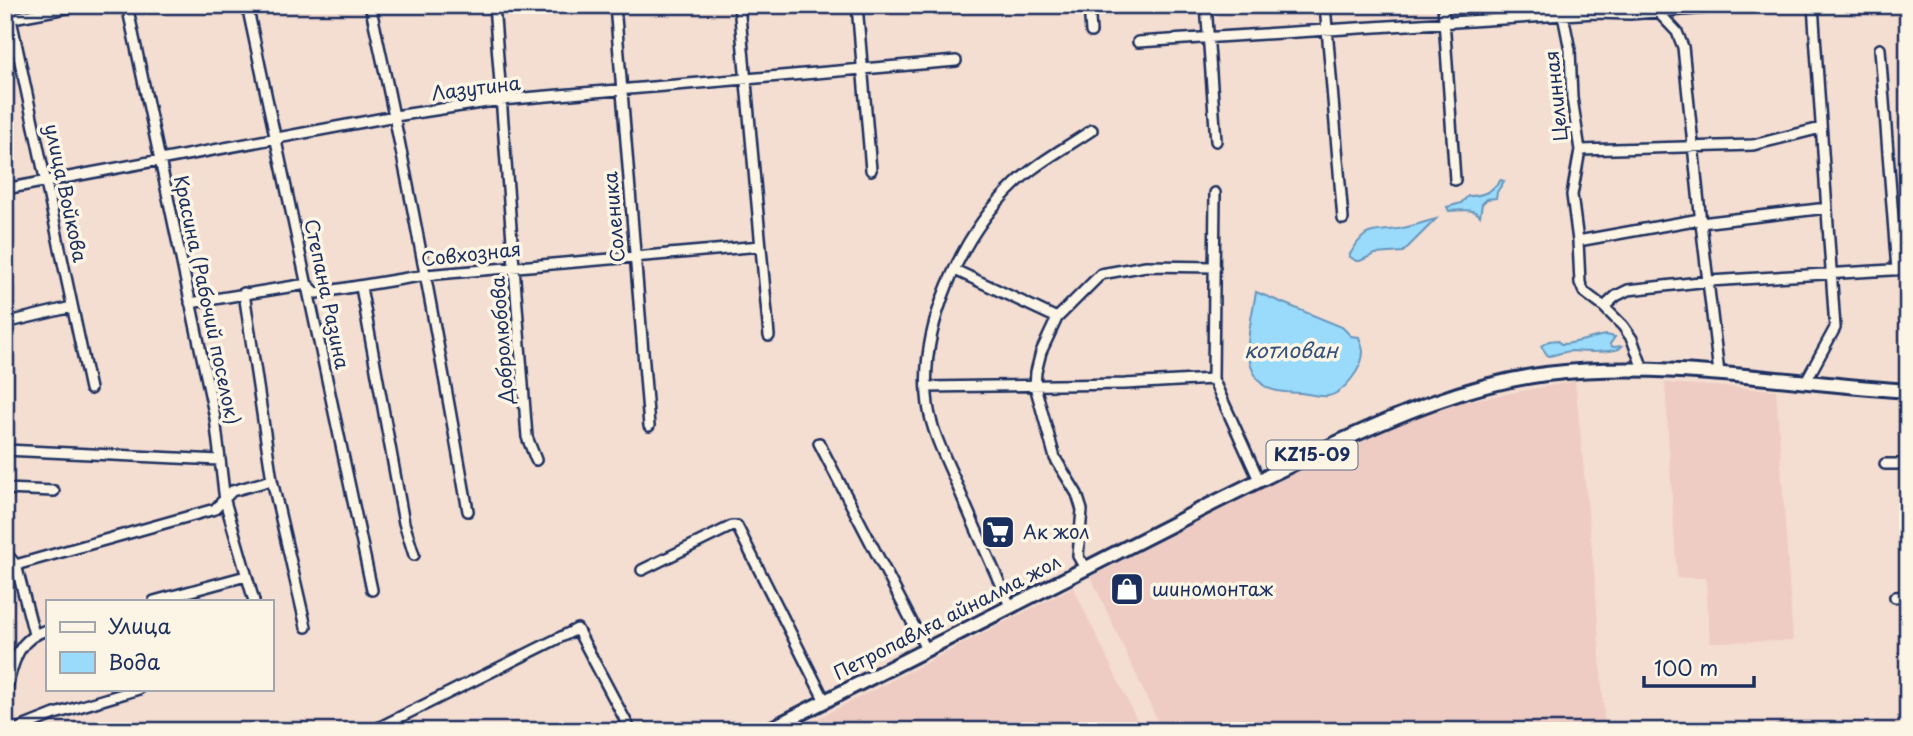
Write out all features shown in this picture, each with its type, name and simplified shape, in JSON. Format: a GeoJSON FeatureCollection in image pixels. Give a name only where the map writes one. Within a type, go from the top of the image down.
{"type":"FeatureCollection","features":[{"type":"Feature","properties":{"kind":"highway","name":"Петропавлға айналма жол"},"geometry":{"type":"LineString","coordinates":[[766,731],[1259,480],[1392,418],[1449,396],[1544,375],[1643,369],[1719,373],[1908,391]]}},
{"type":"Feature","properties":{"kind":"street","name":"улица Войкова"},"geometry":{"type":"LineString","coordinates":[[8,5],[8,18],[90,389]]}},
{"type":"Feature","properties":{"kind":"street"},"geometry":{"type":"LineString","coordinates":[[8,18],[83,5]]}},
{"type":"Feature","properties":{"kind":"street","name":"Красина (Рабочий поселок)"},"geometry":{"type":"LineString","coordinates":[[127,5],[215,418],[225,501],[254,600]]}},
{"type":"Feature","properties":{"kind":"street","name":"Степана Разина"},"geometry":{"type":"LineString","coordinates":[[247,5],[372,590]]}},
{"type":"Feature","properties":{"kind":"street"},"geometry":{"type":"LineString","coordinates":[[370,5],[426,275],[468,510]]}},
{"type":"Feature","properties":{"kind":"street","name":"Добролюбова"},"geometry":{"type":"LineString","coordinates":[[494,5],[527,437],[537,460]]}},
{"type":"Feature","properties":{"kind":"street","name":"Соленика"},"geometry":{"type":"LineString","coordinates":[[615,5],[649,426]]}},
{"type":"Feature","properties":{"kind":"street"},"geometry":{"type":"LineString","coordinates":[[739,5],[769,336]]}},
{"type":"Feature","properties":{"kind":"street"},"geometry":{"type":"LineString","coordinates":[[857,5],[871,170]]}},
{"type":"Feature","properties":{"kind":"street"},"geometry":{"type":"LineString","coordinates":[[1089,5],[1091,32]]}},
{"type":"Feature","properties":{"kind":"street"},"geometry":{"type":"LineString","coordinates":[[1206,5],[1216,141]]}},
{"type":"Feature","properties":{"kind":"street"},"geometry":{"type":"LineString","coordinates":[[1325,5],[1343,219]]}},
{"type":"Feature","properties":{"kind":"street"},"geometry":{"type":"LineString","coordinates":[[1443,5],[1455,180]]}},
{"type":"Feature","properties":{"kind":"street"},"geometry":{"type":"LineString","coordinates":[[1138,42],[1444,22],[1561,10],[1597,9],[1659,13],[1748,5]]}},
{"type":"Feature","properties":{"kind":"street"},"geometry":{"type":"LineString","coordinates":[[1806,381],[1835,328],[1813,5]]}},
{"type":"Feature","properties":{"kind":"street","name":"Целинная"},"geometry":{"type":"LineString","coordinates":[[1561,10],[1570,50],[1580,150],[1572,195],[1581,288],[1604,307],[1632,340],[1643,369]]}},
{"type":"Feature","properties":{"kind":"street"},"geometry":{"type":"LineString","coordinates":[[1659,13],[1677,32],[1683,47],[1695,147],[1700,221],[1719,373]]}},
{"type":"Feature","properties":{"kind":"street"},"geometry":{"type":"LineString","coordinates":[[1604,307],[1628,290],[1709,281],[1903,269],[1880,49]]}},
{"type":"Feature","properties":{"kind":"street","name":"Лазутина"},"geometry":{"type":"LineString","coordinates":[[5,189],[395,116],[501,100],[956,61]]}},
{"type":"Feature","properties":{"kind":"street"},"geometry":{"type":"LineString","coordinates":[[1580,150],[1753,145],[1821,128]]}},
{"type":"Feature","properties":{"kind":"street"},"geometry":{"type":"LineString","coordinates":[[1010,606],[932,424],[927,387],[927,360],[932,333],[955,270],[970,239],[996,204],[1016,183],[1092,130]]}},
{"type":"Feature","properties":{"kind":"street"},"geometry":{"type":"LineString","coordinates":[[1215,193],[1213,379],[1259,480]]}},
{"type":"Feature","properties":{"kind":"street"},"geometry":{"type":"LineString","coordinates":[[1578,241],[1700,221],[1827,208]]}},
{"type":"Feature","properties":{"kind":"street","name":"Совхозная"},"geometry":{"type":"LineString","coordinates":[[190,303],[307,284],[316,293],[426,275],[761,246]]}},
{"type":"Feature","properties":{"kind":"street"},"geometry":{"type":"LineString","coordinates":[[1085,568],[1078,556],[1082,510],[1077,494],[1055,458],[1035,386],[1038,362],[1057,318],[1101,274],[1146,266],[1215,267]]}},
{"type":"Feature","properties":{"kind":"street"},"geometry":{"type":"LineString","coordinates":[[955,270],[1057,318]]}},
{"type":"Feature","properties":{"kind":"street"},"geometry":{"type":"LineString","coordinates":[[361,287],[404,523],[414,555]]}},
{"type":"Feature","properties":{"kind":"street"},"geometry":{"type":"LineString","coordinates":[[244,293],[272,480],[306,626]]}},
{"type":"Feature","properties":{"kind":"street"},"geometry":{"type":"LineString","coordinates":[[5,323],[72,307]]}},
{"type":"Feature","properties":{"kind":"street"},"geometry":{"type":"LineString","coordinates":[[927,387],[1213,379]]}},
{"type":"Feature","properties":{"kind":"street"},"geometry":{"type":"LineString","coordinates":[[819,443],[926,649]]}},
{"type":"Feature","properties":{"kind":"street"},"geometry":{"type":"LineString","coordinates":[[5,450],[220,460]]}},
{"type":"Feature","properties":{"kind":"street"},"geometry":{"type":"LineString","coordinates":[[1885,464],[1908,464]]}},
{"type":"Feature","properties":{"kind":"street"},"geometry":{"type":"LineString","coordinates":[[5,568],[215,509],[232,491],[272,480]]}},
{"type":"Feature","properties":{"kind":"street"},"geometry":{"type":"LineString","coordinates":[[5,489],[54,491]]}},
{"type":"Feature","properties":{"kind":"street"},"geometry":{"type":"LineString","coordinates":[[642,570],[732,526],[737,526],[825,701]]}},
{"type":"Feature","properties":{"kind":"street"},"geometry":{"type":"LineString","coordinates":[[5,551],[16,565],[34,634]]}},
{"type":"Feature","properties":{"kind":"street"},"geometry":{"type":"LineString","coordinates":[[158,600],[246,576]]}},
{"type":"Feature","properties":{"kind":"street"},"geometry":{"type":"LineString","coordinates":[[1895,597],[1908,596]]}},
{"type":"Feature","properties":{"kind":"street"},"geometry":{"type":"LineString","coordinates":[[373,731],[577,629],[631,731]]}},
{"type":"Feature","properties":{"kind":"street"},"geometry":{"type":"LineString","coordinates":[[5,695],[19,651],[34,634],[46,630]]}},
{"type":"Feature","properties":{"kind":"street"},"geometry":{"type":"LineString","coordinates":[[12,731],[55,714],[136,690]]}},
{"type":"Feature","properties":{"kind":"shaded area"},"geometry":{"type":"Polygon","coordinates":[[[1575,381],[1595,582],[1605,731],[1162,731],[1091,577],[1266,486],[1415,417],[1457,403],[1575,381]]]}},
{"type":"Feature","properties":{"kind":"shaded area"},"geometry":{"type":"Polygon","coordinates":[[[1665,383],[1776,390],[1793,641],[1710,642],[1706,578],[1677,578],[1665,383]]]}},
{"type":"Feature","properties":{"kind":"shaded area"},"geometry":{"type":"Polygon","coordinates":[[[1073,587],[1142,731],[794,731],[819,718],[1073,587]]]}},
{"type":"Feature","properties":{"kind":"water"},"geometry":{"type":"Polygon","coordinates":[[[1501,180],[1504,181],[1496,198],[1487,199],[1482,204],[1480,216],[1470,210],[1449,211],[1447,207],[1461,203],[1468,196],[1494,188],[1501,180]]]}},
{"type":"Feature","properties":{"kind":"water"},"geometry":{"type":"Polygon","coordinates":[[[1436,219],[1403,252],[1375,254],[1360,261],[1349,256],[1360,240],[1369,233],[1436,219]]]}},
{"type":"Feature","properties":{"kind":"water","name":"котлован"},"geometry":{"type":"Polygon","coordinates":[[[1256,292],[1342,327],[1351,336],[1359,337],[1363,350],[1360,365],[1340,391],[1325,396],[1276,391],[1261,383],[1252,368],[1248,347],[1256,292]]]}},
{"type":"Feature","properties":{"kind":"water"},"geometry":{"type":"Polygon","coordinates":[[[1606,335],[1615,337],[1610,344],[1613,347],[1622,346],[1608,351],[1569,351],[1548,356],[1541,346],[1549,341],[1558,340],[1561,344],[1567,344],[1606,335]]]}},
{"type":"Feature","properties":{"kind":"place","name":"Ак жол"},"geometry":{"type":"Point","coordinates":[998,532]}},
{"type":"Feature","properties":{"kind":"place","name":"шиномонтаж"},"geometry":{"type":"Point","coordinates":[1127,589]}}]}
